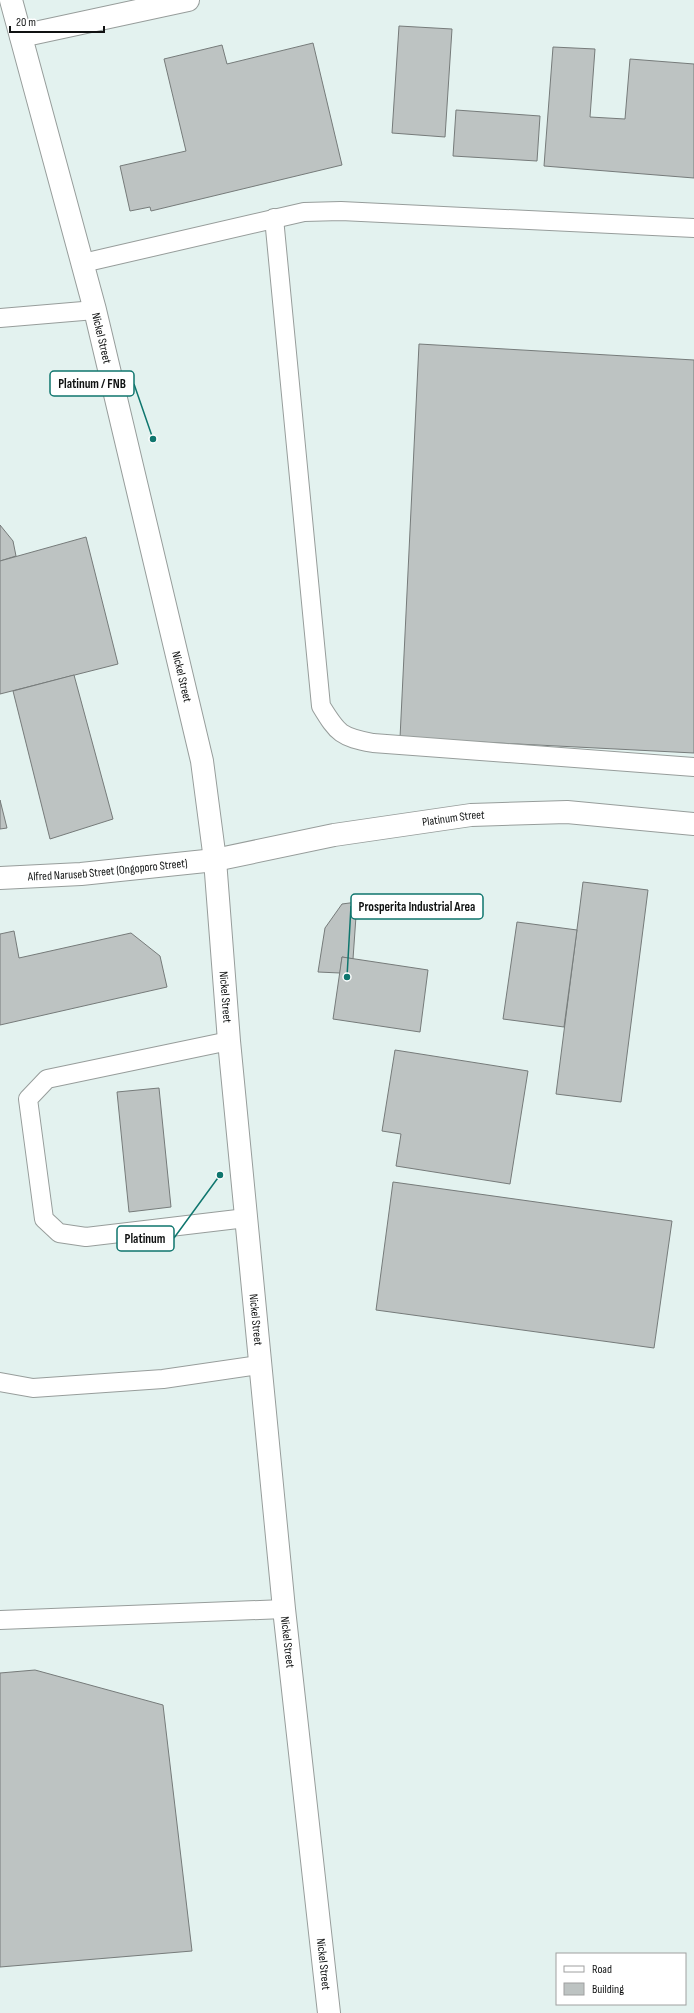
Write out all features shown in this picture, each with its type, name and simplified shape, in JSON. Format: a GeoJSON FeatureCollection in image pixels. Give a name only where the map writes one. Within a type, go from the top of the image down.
{"type":"FeatureCollection","features":[{"type":"Feature","properties":{"kind":"street","name":"Nickel Street"},"geometry":{"type":"LineString","coordinates":[[11,0],[95,310],[202,761],[215,860],[228,1041],[259,1365],[284,1609],[329,2013]]}},
{"type":"Feature","properties":{"kind":"street"},"geometry":{"type":"LineString","coordinates":[[21,36],[188,0]]}},
{"type":"Feature","properties":{"kind":"street","name":"Platinum Street"},"geometry":{"type":"LineString","coordinates":[[215,860],[334,835],[471,815],[567,812],[694,824]]}},
{"type":"Feature","properties":{"kind":"street","name":"Alfred Naruseb Street (Ongoporo Street)"},"geometry":{"type":"LineString","coordinates":[[0,878],[81,874],[215,860]]}},
{"type":"Feature","properties":{"kind":"lane"},"geometry":{"type":"LineString","coordinates":[[83,263],[304,212],[341,211],[694,228]]}},
{"type":"Feature","properties":{"kind":"lane"},"geometry":{"type":"LineString","coordinates":[[274,218],[321,706],[335,729],[352,739],[373,743],[694,768]]}},
{"type":"Feature","properties":{"kind":"lane"},"geometry":{"type":"LineString","coordinates":[[0,318],[95,310]]}},
{"type":"Feature","properties":{"kind":"lane"},"geometry":{"type":"LineString","coordinates":[[228,1041],[47,1079],[28,1099],[44,1219],[59,1233],[86,1237],[246,1218]]}},
{"type":"Feature","properties":{"kind":"lane"},"geometry":{"type":"LineString","coordinates":[[0,1382],[33,1388],[162,1379],[259,1365]]}},
{"type":"Feature","properties":{"kind":"lane"},"geometry":{"type":"LineString","coordinates":[[0,1620],[284,1609]]}},
{"type":"Feature","properties":{"kind":"shaded area"},"geometry":{"type":"Polygon","coordinates":[[[0,0],[694,0],[694,2013],[0,2013],[0,0]]]}},
{"type":"Feature","properties":{"kind":"building"},"geometry":{"type":"Polygon","coordinates":[[[399,26],[452,29],[445,137],[392,133],[399,26]]]}},
{"type":"Feature","properties":{"kind":"building"},"geometry":{"type":"Polygon","coordinates":[[[313,43],[342,165],[151,211],[150,207],[130,211],[120,166],[186,151],[164,59],[222,45],[227,64],[313,43]]]}},
{"type":"Feature","properties":{"kind":"building"},"geometry":{"type":"Polygon","coordinates":[[[553,47],[595,49],[590,117],[625,119],[630,59],[694,64],[694,178],[544,166],[553,47]]]}},
{"type":"Feature","properties":{"kind":"building"},"geometry":{"type":"Polygon","coordinates":[[[456,110],[540,116],[537,161],[453,156],[456,110]]]}},
{"type":"Feature","properties":{"kind":"building"},"geometry":{"type":"Polygon","coordinates":[[[419,344],[694,360],[694,753],[400,738],[419,344]]]}},
{"type":"Feature","properties":{"kind":"building"},"geometry":{"type":"Polygon","coordinates":[[[0,525],[13,541],[16,556],[0,561],[0,525]]]}},
{"type":"Feature","properties":{"kind":"building"},"geometry":{"type":"Polygon","coordinates":[[[86,537],[118,664],[0,694],[0,561],[86,537]]]}},
{"type":"Feature","properties":{"kind":"building"},"geometry":{"type":"Polygon","coordinates":[[[74,675],[113,819],[50,839],[13,691],[74,675]]]}},
{"type":"Feature","properties":{"kind":"building"},"geometry":{"type":"Polygon","coordinates":[[[0,800],[7,828],[0,829],[0,800]]]}},
{"type":"Feature","properties":{"kind":"building"},"geometry":{"type":"Polygon","coordinates":[[[583,882],[648,890],[621,1102],[556,1094],[583,882]]]}},
{"type":"Feature","properties":{"kind":"building"},"geometry":{"type":"Polygon","coordinates":[[[357,902],[353,959],[342,957],[340,973],[318,972],[325,928],[342,904],[357,902]]]}},
{"type":"Feature","properties":{"kind":"building"},"geometry":{"type":"Polygon","coordinates":[[[517,922],[577,930],[564,1027],[503,1019],[517,922]]]}},
{"type":"Feature","properties":{"kind":"building"},"geometry":{"type":"Polygon","coordinates":[[[14,931],[19,958],[131,933],[160,956],[167,987],[0,1025],[0,934],[14,931]]]}},
{"type":"Feature","properties":{"kind":"building"},"geometry":{"type":"Polygon","coordinates":[[[342,957],[428,970],[420,1032],[333,1019],[342,957]]]}},
{"type":"Feature","properties":{"kind":"building"},"geometry":{"type":"Polygon","coordinates":[[[395,1050],[528,1071],[510,1184],[396,1166],[401,1134],[382,1131],[395,1050]]]}},
{"type":"Feature","properties":{"kind":"building"},"geometry":{"type":"Polygon","coordinates":[[[159,1088],[171,1207],[129,1212],[117,1092],[159,1088]]]}},
{"type":"Feature","properties":{"kind":"building"},"geometry":{"type":"Polygon","coordinates":[[[393,1182],[672,1221],[654,1348],[376,1310],[393,1182]]]}},
{"type":"Feature","properties":{"kind":"building"},"geometry":{"type":"Polygon","coordinates":[[[35,1670],[163,1705],[192,1951],[0,1967],[0,1673],[35,1670]]]}},
{"type":"Feature","properties":{"kind":"place","name":"Platinum / FNB"},"geometry":{"type":"Point","coordinates":[153,439]}},
{"type":"Feature","properties":{"kind":"place","name":"Prosperita Industrial Area"},"geometry":{"type":"Point","coordinates":[347,977]}},
{"type":"Feature","properties":{"kind":"place","name":"Platinum"},"geometry":{"type":"Point","coordinates":[220,1175]}}]}
